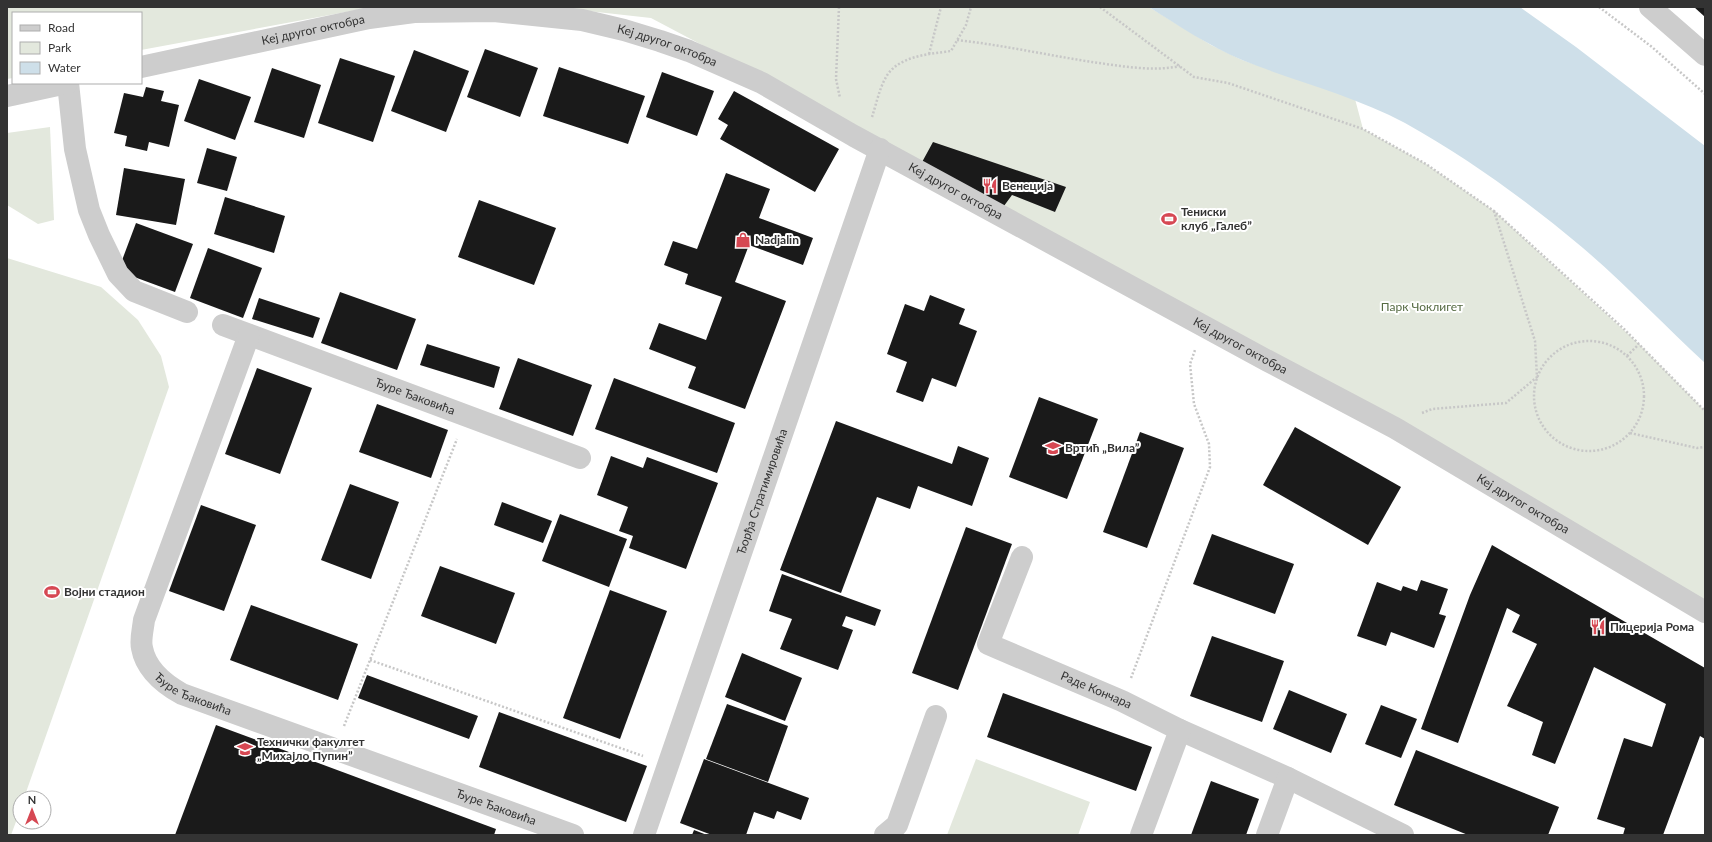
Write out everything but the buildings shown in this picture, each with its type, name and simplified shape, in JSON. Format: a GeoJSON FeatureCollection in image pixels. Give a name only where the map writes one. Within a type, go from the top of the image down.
{"type":"FeatureCollection","features":[{"type":"Feature","properties":{"kind":"street"},"geometry":{"type":"LineString","coordinates":[[1650,7],[1705,55]]}},
{"type":"Feature","properties":{"kind":"street","name":"Кеј другог октобра"},"geometry":{"type":"LineString","coordinates":[[142,67],[369,18],[414,12],[454,10],[494,11],[582,20],[624,30],[689,51],[762,83],[872,145],[1202,325],[1395,428],[1705,612]]}},
{"type":"Feature","properties":{"kind":"street"},"geometry":{"type":"LineString","coordinates":[[7,96],[63,84]]}},
{"type":"Feature","properties":{"kind":"street"},"geometry":{"type":"LineString","coordinates":[[68,84],[75,149],[89,210],[99,235],[118,274],[134,291],[187,312]]}},
{"type":"Feature","properties":{"kind":"street","name":"Ђорђа Стратимировића"},"geometry":{"type":"LineString","coordinates":[[644,835],[872,145]]}},
{"type":"Feature","properties":{"kind":"street","name":"Ђуре Ђаковића"},"geometry":{"type":"LineString","coordinates":[[223,325],[580,458]]}},
{"type":"Feature","properties":{"kind":"street","name":"Ђуре Ђаковића"},"geometry":{"type":"LineString","coordinates":[[249,335],[144,620],[141,647],[146,661],[156,675],[167,685],[182,694],[573,835]]}},
{"type":"Feature","properties":{"kind":"street","name":"Раде Кончара"},"geometry":{"type":"LineString","coordinates":[[1022,557],[988,644],[1122,701],[1180,730],[1288,778],[1403,835]]}},
{"type":"Feature","properties":{"kind":"street"},"geometry":{"type":"LineString","coordinates":[[885,835],[897,825],[936,716]]}},
{"type":"Feature","properties":{"kind":"street"},"geometry":{"type":"LineString","coordinates":[[1141,835],[1180,730]]}},
{"type":"Feature","properties":{"kind":"street"},"geometry":{"type":"LineString","coordinates":[[1267,835],[1288,778]]}},
{"type":"Feature","properties":{"kind":"path"},"geometry":{"type":"LineString","coordinates":[[839,7],[836,79],[840,100]]}},
{"type":"Feature","properties":{"kind":"path"},"geometry":{"type":"LineString","coordinates":[[929,54],[941,7]]}},
{"type":"Feature","properties":{"kind":"path"},"geometry":{"type":"LineString","coordinates":[[872,145],[885,78],[901,62],[929,54],[951,51],[966,25],[971,7]]}},
{"type":"Feature","properties":{"kind":"path"},"geometry":{"type":"LineString","coordinates":[[1100,7],[1194,77],[1228,83],[1363,129],[1426,164],[1494,211],[1639,344],[1705,411]]}},
{"type":"Feature","properties":{"kind":"path"},"geometry":{"type":"LineString","coordinates":[[1599,7],[1652,47],[1705,94]]}},
{"type":"Feature","properties":{"kind":"path"},"geometry":{"type":"LineString","coordinates":[[957,40],[990,44],[1119,66],[1166,69],[1180,66]]}},
{"type":"Feature","properties":{"kind":"path"},"geometry":{"type":"LineString","coordinates":[[1395,428],[1432,409],[1506,403],[1537,377],[1546,362],[1558,349],[1575,342],[1592,340],[1609,344],[1627,356],[1636,367],[1643,383],[1644,400],[1640,417],[1630,433],[1615,445],[1597,451],[1578,450],[1560,443],[1546,431],[1536,414],[1533,395],[1537,377],[1535,341],[1494,211]]}},
{"type":"Feature","properties":{"kind":"path"},"geometry":{"type":"LineString","coordinates":[[1122,701],[1210,467],[1209,444],[1194,404],[1190,364],[1202,325]]}},
{"type":"Feature","properties":{"kind":"path"},"geometry":{"type":"LineString","coordinates":[[1627,356],[1639,344]]}},
{"type":"Feature","properties":{"kind":"path"},"geometry":{"type":"LineString","coordinates":[[335,749],[466,416]]}},
{"type":"Feature","properties":{"kind":"path"},"geometry":{"type":"LineString","coordinates":[[1630,433],[1697,448],[1705,447]]}},
{"type":"Feature","properties":{"kind":"path"},"geometry":{"type":"LineString","coordinates":[[370,660],[668,765]]}},
{"type":"Feature","properties":{"kind":"green space"},"geometry":{"type":"Polygon","coordinates":[[[7,7],[373,7],[142,50],[142,12],[12,12],[12,78],[7,79],[7,7]]]}},
{"type":"Feature","properties":{"kind":"green space","name":"Парк Чоклигет"},"geometry":{"type":"Polygon","coordinates":[[[552,7],[1149,7],[1211,45],[1242,60],[1355,99],[1363,129],[1426,164],[1494,211],[1639,344],[1705,411],[1705,612],[789,91],[651,18],[552,7]]]}},
{"type":"Feature","properties":{"kind":"green space"},"geometry":{"type":"Polygon","coordinates":[[[50,127],[54,220],[38,224],[7,205],[7,133],[50,127]]]}},
{"type":"Feature","properties":{"kind":"green space","name":"Војни стадион"},"geometry":{"type":"Polygon","coordinates":[[[7,258],[101,287],[138,320],[161,356],[169,387],[27,790],[12,790],[13,830],[11,835],[7,835],[7,258]]]}},
{"type":"Feature","properties":{"kind":"green space"},"geometry":{"type":"Polygon","coordinates":[[[976,759],[1090,802],[1078,835],[947,835],[976,759]]]}},
{"type":"Feature","properties":{"kind":"water"},"geometry":{"type":"Polygon","coordinates":[[[1149,7],[1520,7],[1576,47],[1705,146],[1705,363],[1583,248],[1519,197],[1452,151],[1405,123],[1365,104],[1242,60],[1194,35],[1149,7]]]}},
{"type":"Feature","properties":{"kind":"place","name":"Венеција"},"geometry":{"type":"Point","coordinates":[990,186]}},
{"type":"Feature","properties":{"kind":"place","name":"Тениски клуб „Галеб”"},"geometry":{"type":"Point","coordinates":[1169,219]}},
{"type":"Feature","properties":{"kind":"place","name":"Nadjalin"},"geometry":{"type":"Point","coordinates":[743,240]}},
{"type":"Feature","properties":{"kind":"place","name":"Вртић „Вила”"},"geometry":{"type":"Point","coordinates":[1053,448]}},
{"type":"Feature","properties":{"kind":"place","name":"Војни стадион"},"geometry":{"type":"Point","coordinates":[52,592]}},
{"type":"Feature","properties":{"kind":"place","name":"Пицерија Рома"},"geometry":{"type":"Point","coordinates":[1598,627]}},
{"type":"Feature","properties":{"kind":"place","name":"Технички факултет „Михајло Пупин”"},"geometry":{"type":"Point","coordinates":[245,749]}}]}
